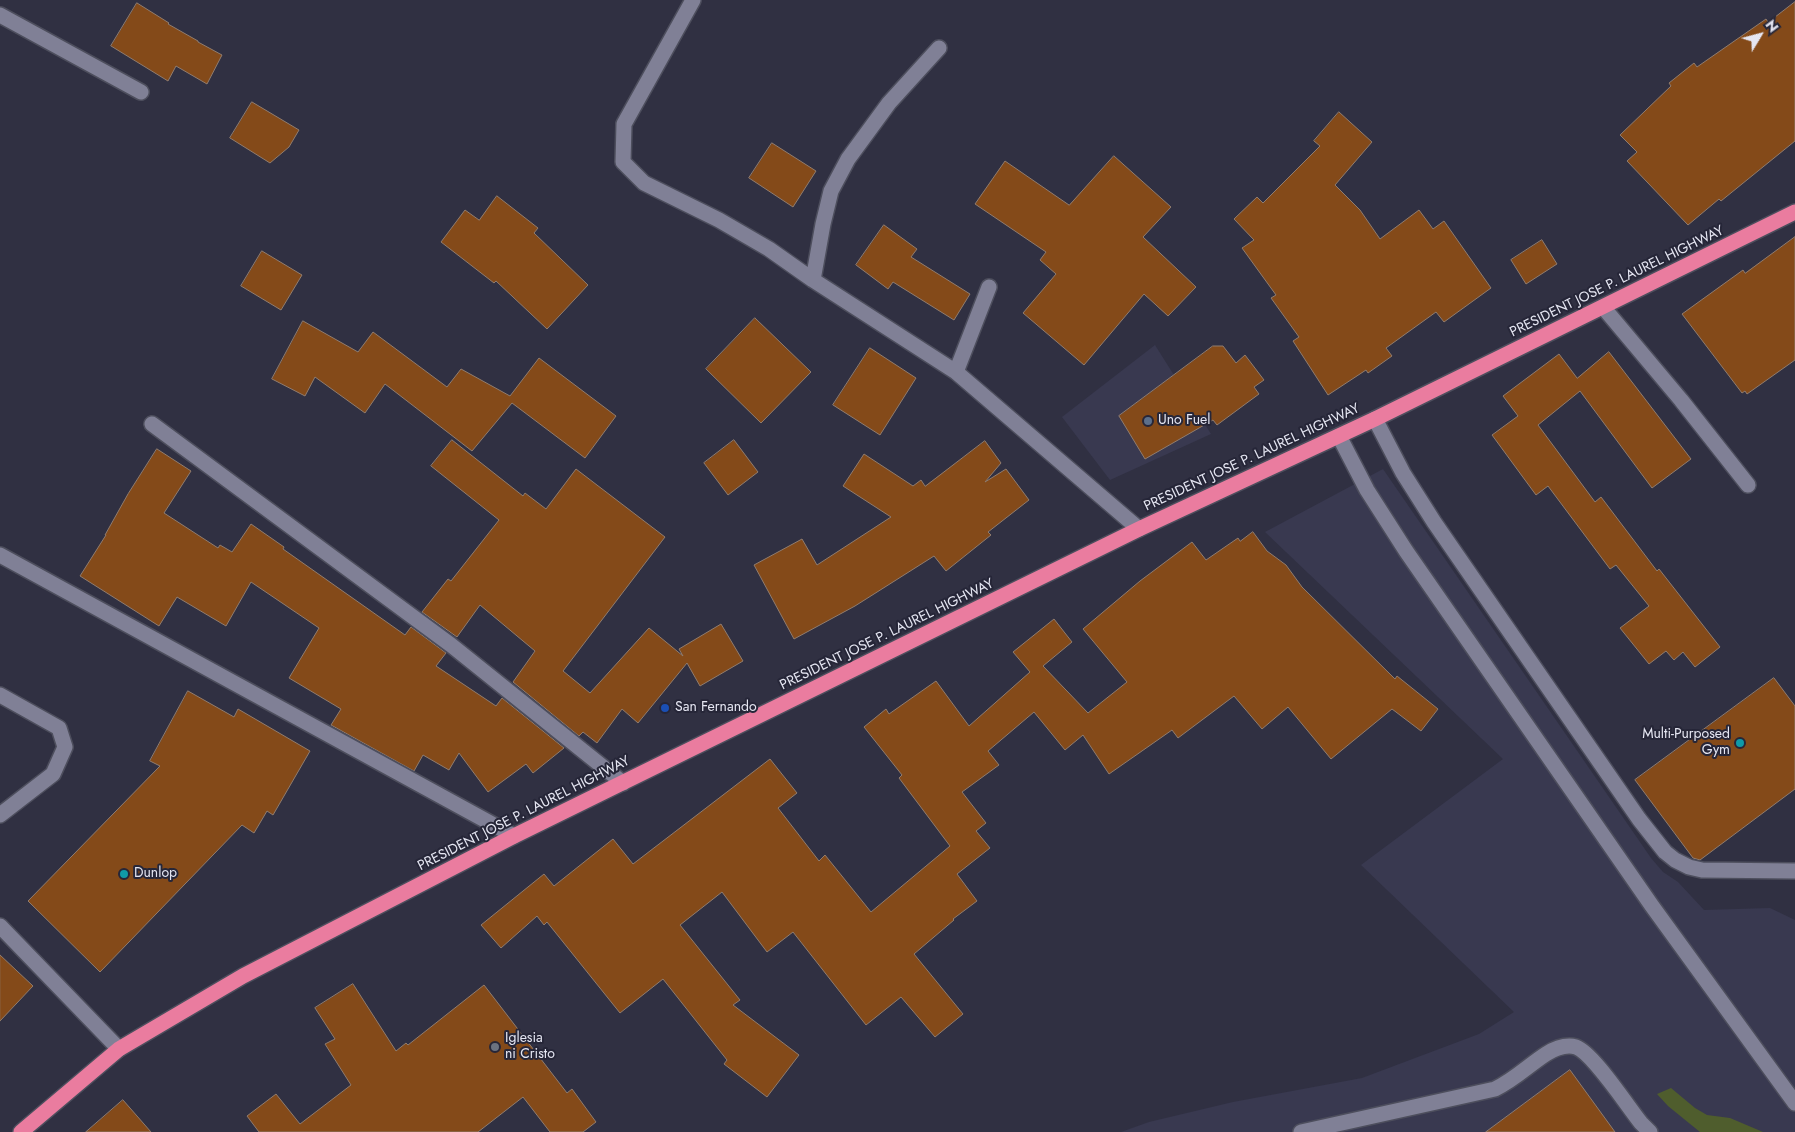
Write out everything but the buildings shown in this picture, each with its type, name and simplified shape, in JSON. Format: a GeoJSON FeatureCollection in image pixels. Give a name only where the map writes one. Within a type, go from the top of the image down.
{"type":"FeatureCollection","features":[{"type":"Feature","properties":{"kind":"highway","name":"PRESIDENT JOSE P. LAUREL HIGHWAY"},"geometry":{"type":"LineString","coordinates":[[21,1132],[119,1049],[244,976],[514,836],[1139,529],[1375,419],[1795,212]]}},
{"type":"Feature","properties":{"kind":"street"},"geometry":{"type":"LineString","coordinates":[[694,0],[624,124],[623,162],[644,184],[719,220],[769,250],[956,372],[1139,529]]}},
{"type":"Feature","properties":{"kind":"street"},"geometry":{"type":"LineString","coordinates":[[1,18],[141,92]]}},
{"type":"Feature","properties":{"kind":"street"},"geometry":{"type":"LineString","coordinates":[[813,280],[831,191],[848,158],[889,103],[939,48]]}},
{"type":"Feature","properties":{"kind":"street"},"geometry":{"type":"LineString","coordinates":[[956,372],[989,287]]}},
{"type":"Feature","properties":{"kind":"street"},"geometry":{"type":"LineString","coordinates":[[1603,307],[1681,400],[1748,485]]}},
{"type":"Feature","properties":{"kind":"street"},"geometry":{"type":"LineString","coordinates":[[1375,419],[1429,514],[1639,819],[1665,852],[1675,860],[1702,870],[1795,871]]}},
{"type":"Feature","properties":{"kind":"street"},"geometry":{"type":"LineString","coordinates":[[152,424],[451,645],[623,783]]}},
{"type":"Feature","properties":{"kind":"street"},"geometry":{"type":"LineString","coordinates":[[1339,436],[1368,490],[1406,551],[1652,906],[1795,1103]]}},
{"type":"Feature","properties":{"kind":"street"},"geometry":{"type":"LineString","coordinates":[[0,555],[514,836]]}},
{"type":"Feature","properties":{"kind":"street"},"geometry":{"type":"LineString","coordinates":[[0,695],[59,728],[64,747],[53,774],[0,815]]}},
{"type":"Feature","properties":{"kind":"street"},"geometry":{"type":"LineString","coordinates":[[0,926],[119,1049]]}},
{"type":"Feature","properties":{"kind":"street"},"geometry":{"type":"LineString","coordinates":[[1301,1132],[1495,1089],[1513,1079],[1546,1054],[1556,1048],[1566,1046],[1576,1048],[1591,1058],[1641,1124],[1650,1132]]}},
{"type":"Feature","properties":{"kind":"shaded area"},"geometry":{"type":"Polygon","coordinates":[[[1155,345],[1211,434],[1110,480],[1062,417],[1155,345]]]}},
{"type":"Feature","properties":{"kind":"shaded area"},"geometry":{"type":"Polygon","coordinates":[[[1383,469],[1651,858],[1663,872],[1678,882],[1704,910],[1770,908],[1795,920],[1795,1132],[1121,1132],[1149,1122],[1233,1102],[1362,1078],[1479,1034],[1514,1012],[1361,865],[1503,759],[1265,532],[1383,469]]]}},
{"type":"Feature","properties":{"kind":"green space"},"geometry":{"type":"Polygon","coordinates":[[[1671,1088],[1695,1108],[1707,1115],[1730,1118],[1763,1132],[1700,1132],[1668,1106],[1657,1094],[1671,1088]]]}},
{"type":"Feature","properties":{"kind":"place","name":"Uno Fuel"},"geometry":{"type":"Point","coordinates":[1148,421]}},
{"type":"Feature","properties":{"kind":"place","name":"San Fernando"},"geometry":{"type":"Point","coordinates":[665,708]}},
{"type":"Feature","properties":{"kind":"place","name":"Multi-Purposed Gym"},"geometry":{"type":"Point","coordinates":[1740,743]}},
{"type":"Feature","properties":{"kind":"place","name":"Dunlop"},"geometry":{"type":"Point","coordinates":[124,874]}},
{"type":"Feature","properties":{"kind":"place","name":"Iglesia ni Cristo"},"geometry":{"type":"Point","coordinates":[495,1047]}}]}
